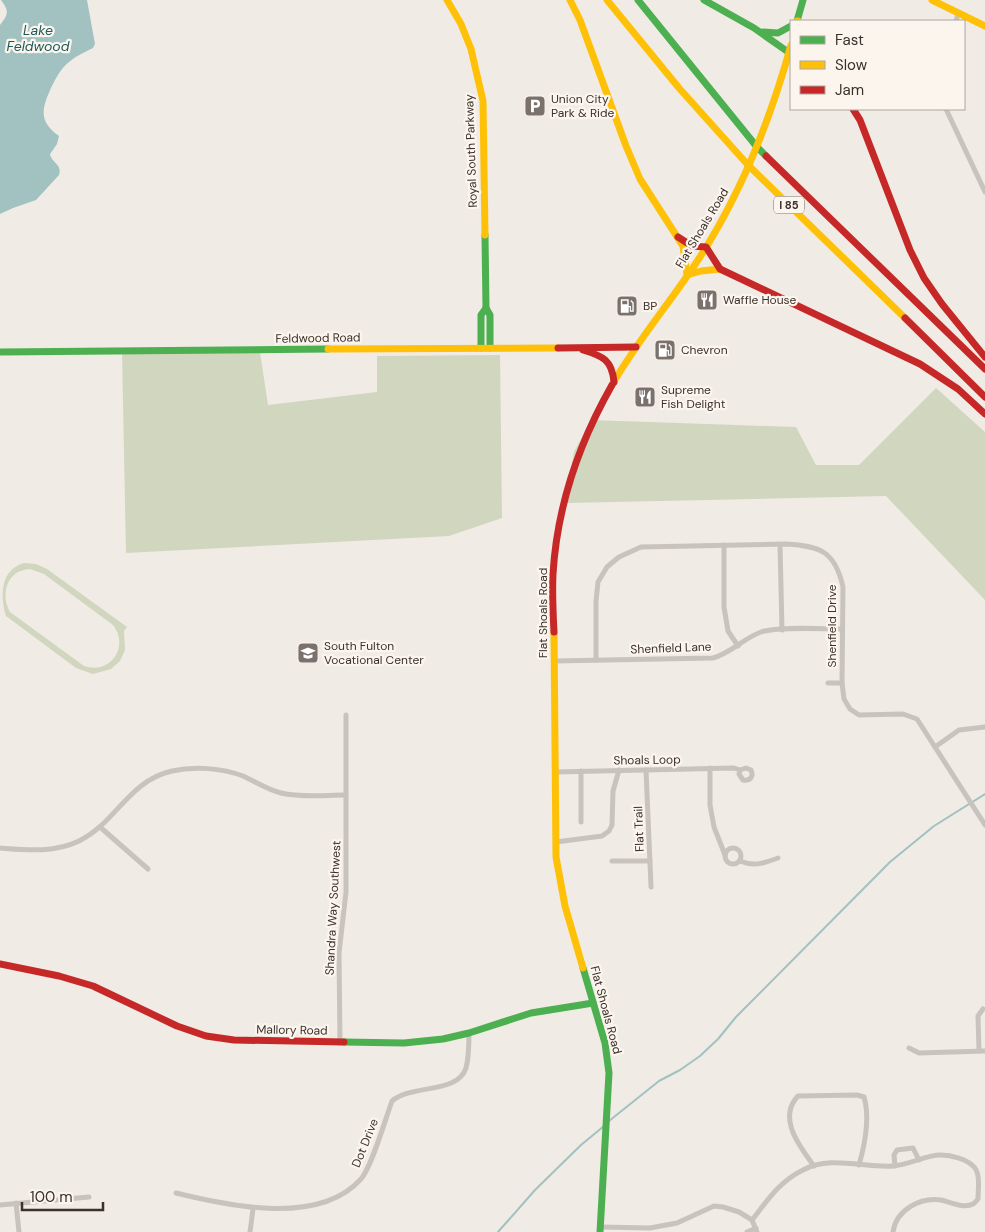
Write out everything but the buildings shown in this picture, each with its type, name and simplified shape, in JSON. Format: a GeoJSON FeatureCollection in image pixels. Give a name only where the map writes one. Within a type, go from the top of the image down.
{"type":"FeatureCollection","features":[{"type":"Feature","properties":{"kind":"main road","name":"Royal South Parkway"},"geometry":{"type":"LineString","coordinates":[[447,0],[464,29],[473,54],[483,101],[486,308],[490,315],[490,348]]}},
{"type":"Feature","properties":{"kind":"main road"},"geometry":{"type":"LineString","coordinates":[[570,0],[580,20],[640,180],[683,246],[687,276],[701,271],[720,269]]}},
{"type":"Feature","properties":{"kind":"main road","name":"I 85"},"geometry":{"type":"LineString","coordinates":[[606,0],[679,88],[748,165],[985,397]]}},
{"type":"Feature","properties":{"kind":"main road","name":"I 85"},"geometry":{"type":"LineString","coordinates":[[638,0],[758,147],[985,369]]}},
{"type":"Feature","properties":{"kind":"main road"},"geometry":{"type":"LineString","coordinates":[[704,0],[761,32],[790,53]]}},
{"type":"Feature","properties":{"kind":"main road"},"geometry":{"type":"LineString","coordinates":[[797,20],[803,0]]}},
{"type":"Feature","properties":{"kind":"main road"},"geometry":{"type":"LineString","coordinates":[[932,0],[957,18]]}},
{"type":"Feature","properties":{"kind":"main road"},"geometry":{"type":"LineString","coordinates":[[965,20],[985,26]]}},
{"type":"Feature","properties":{"kind":"main road"},"geometry":{"type":"LineString","coordinates":[[761,32],[778,34],[790,27]]}},
{"type":"Feature","properties":{"kind":"main road","name":"Flat Shoals Road"},"geometry":{"type":"LineString","coordinates":[[600,1229],[609,1073],[605,1043],[565,906],[556,842],[553,575],[558,529],[565,496],[584,440],[602,402],[636,346],[706,247],[740,185],[769,116],[790,53]]}},
{"type":"Feature","properties":{"kind":"main road"},"geometry":{"type":"LineString","coordinates":[[855,110],[910,250],[924,278],[942,304],[985,357]]}},
{"type":"Feature","properties":{"kind":"main road"},"geometry":{"type":"LineString","coordinates":[[678,236],[692,246],[706,247],[720,269],[920,364],[958,389],[985,414]]}},
{"type":"Feature","properties":{"kind":"main road","name":"Royal South Parkway"},"geometry":{"type":"LineString","coordinates":[[481,348],[481,315],[486,308]]}},
{"type":"Feature","properties":{"kind":"main road","name":"Feldwood Road"},"geometry":{"type":"LineString","coordinates":[[0,352],[636,346]]}},
{"type":"Feature","properties":{"kind":"main road"},"geometry":{"type":"LineString","coordinates":[[575,347],[600,355],[610,363],[614,372],[614,382]]}},
{"type":"Feature","properties":{"kind":"main road","name":"Mallory Road"},"geometry":{"type":"LineString","coordinates":[[0,964],[63,977],[92,986],[122,998],[176,1026],[206,1036],[234,1040],[404,1043],[443,1039],[469,1033],[531,1013],[594,1003]]}},
{"type":"Feature","properties":{"kind":"street"},"geometry":{"type":"LineString","coordinates":[[946,110],[985,192]]}},
{"type":"Feature","properties":{"kind":"street"},"geometry":{"type":"LineString","coordinates":[[780,544],[782,630]]}},
{"type":"Feature","properties":{"kind":"street","name":"Shenfield Drive"},"geometry":{"type":"LineString","coordinates":[[596,660],[596,600],[598,582],[607,567],[619,557],[642,547],[780,544],[809,546],[825,553],[836,565],[843,587],[842,683],[844,699],[850,708],[859,715],[903,714],[917,719],[985,825]]}},
{"type":"Feature","properties":{"kind":"street"},"geometry":{"type":"LineString","coordinates":[[724,545],[724,607],[728,631],[738,646]]}},
{"type":"Feature","properties":{"kind":"street","name":"Shenfield Lane"},"geometry":{"type":"LineString","coordinates":[[554,661],[713,658],[724,655],[760,632],[842,629]]}},
{"type":"Feature","properties":{"kind":"street"},"geometry":{"type":"LineString","coordinates":[[828,683],[842,683]]}},
{"type":"Feature","properties":{"kind":"street","name":"Shandra Way Southwest"},"geometry":{"type":"LineString","coordinates":[[340,1043],[339,953],[346,892],[346,715]]}},
{"type":"Feature","properties":{"kind":"street"},"geometry":{"type":"LineString","coordinates":[[935,747],[959,730],[985,727]]}},
{"type":"Feature","properties":{"kind":"street"},"geometry":{"type":"LineString","coordinates":[[710,768],[710,805],[714,827],[726,860],[730,864],[736,864],[740,861]]}},
{"type":"Feature","properties":{"kind":"street","name":"Shoals Loop"},"geometry":{"type":"LineString","coordinates":[[555,772],[710,768],[734,768],[740,770]]}},
{"type":"Feature","properties":{"kind":"street"},"geometry":{"type":"LineString","coordinates":[[0,848],[53,849],[79,841],[100,827],[130,794],[141,785],[160,774],[180,769],[231,772],[284,794],[346,795]]}},
{"type":"Feature","properties":{"kind":"street"},"geometry":{"type":"LineString","coordinates":[[556,842],[602,836],[610,831],[612,825],[613,791],[619,770]]}},
{"type":"Feature","properties":{"kind":"street","name":"Flat Trail"},"geometry":{"type":"LineString","coordinates":[[646,770],[651,887]]}},
{"type":"Feature","properties":{"kind":"street"},"geometry":{"type":"LineString","coordinates":[[581,772],[582,822]]}},
{"type":"Feature","properties":{"kind":"street"},"geometry":{"type":"LineString","coordinates":[[100,827],[148,869]]}},
{"type":"Feature","properties":{"kind":"street"},"geometry":{"type":"LineString","coordinates":[[725,855],[731,849],[736,848],[741,854],[740,861]]}},
{"type":"Feature","properties":{"kind":"street"},"geometry":{"type":"LineString","coordinates":[[740,861],[751,865],[765,864],[778,858]]}},
{"type":"Feature","properties":{"kind":"street"},"geometry":{"type":"LineString","coordinates":[[612,861],[650,861]]}},
{"type":"Feature","properties":{"kind":"street"},"geometry":{"type":"LineString","coordinates":[[978,1051],[978,1016],[982,1008]]}},
{"type":"Feature","properties":{"kind":"street","name":"Dot Drive"},"geometry":{"type":"LineString","coordinates":[[176,1193],[220,1204],[253,1209],[305,1207],[326,1201],[348,1190],[362,1178],[392,1101],[407,1092],[449,1085],[462,1076],[466,1069],[469,1033]]}},
{"type":"Feature","properties":{"kind":"street"},"geometry":{"type":"LineString","coordinates":[[909,1048],[920,1053],[985,1051]]}},
{"type":"Feature","properties":{"kind":"street"},"geometry":{"type":"LineString","coordinates":[[814,1166],[796,1143],[789,1119],[789,1111],[798,1096],[857,1095],[864,1097],[867,1106],[864,1147],[860,1165]]}},
{"type":"Feature","properties":{"kind":"street"},"geometry":{"type":"LineString","coordinates":[[895,1166],[894,1155],[898,1150],[913,1148],[919,1160]]}},
{"type":"Feature","properties":{"kind":"street"},"geometry":{"type":"LineString","coordinates":[[752,1220],[779,1186],[803,1169],[822,1163],[895,1166],[931,1156],[943,1155],[973,1165],[978,1174],[978,1199],[972,1204],[964,1205],[934,1200],[918,1203],[904,1211],[896,1222],[893,1232]]}},
{"type":"Feature","properties":{"kind":"street"},"geometry":{"type":"LineString","coordinates":[[0,1205],[89,1197]]}},
{"type":"Feature","properties":{"kind":"street"},"geometry":{"type":"LineString","coordinates":[[16,1203],[19,1232]]}},
{"type":"Feature","properties":{"kind":"street"},"geometry":{"type":"LineString","coordinates":[[600,1229],[650,1228],[677,1223],[714,1206],[739,1212],[752,1220],[756,1230],[747,1232]]}},
{"type":"Feature","properties":{"kind":"street"},"geometry":{"type":"LineString","coordinates":[[250,1232],[253,1209]]}},
{"type":"Feature","properties":{"kind":"green space"},"geometry":{"type":"Polygon","coordinates":[[[122,351],[260,352],[268,405],[377,392],[377,356],[500,355],[502,518],[449,536],[126,553],[122,351]]]}},
{"type":"Feature","properties":{"kind":"green space"},"geometry":{"type":"Polygon","coordinates":[[[936,388],[985,432],[985,600],[886,496],[566,503],[574,452],[591,420],[796,427],[816,465],[859,465],[936,388]]]}},
{"type":"Feature","properties":{"kind":"green space"},"geometry":{"type":"Polygon","coordinates":[[[24,563],[36,564],[47,569],[127,627],[124,631],[125,650],[120,661],[111,669],[93,674],[76,668],[6,616],[3,600],[4,585],[10,571],[24,563]],[[30,569],[22,570],[11,578],[6,591],[7,605],[10,612],[84,666],[93,668],[109,663],[115,657],[119,642],[118,633],[113,625],[44,574],[30,569]]]}},
{"type":"Feature","properties":{"kind":"water","name":"Lake Feldwood"},"geometry":{"type":"Polygon","coordinates":[[[1,0],[87,0],[95,44],[93,48],[64,67],[51,88],[44,108],[45,119],[48,125],[59,136],[57,144],[50,154],[58,166],[59,175],[36,200],[0,214],[0,25],[7,12],[1,0]]]}},
{"type":"Feature","properties":{"kind":"waterway"},"geometry":{"type":"LineString","coordinates":[[609,1121],[659,1081],[680,1070],[700,1056],[718,1039],[736,1017],[890,862],[934,826],[985,794]]}},
{"type":"Feature","properties":{"kind":"waterway"},"geometry":{"type":"LineString","coordinates":[[498,1232],[535,1190],[581,1145],[604,1126]]}},
{"type":"Feature","properties":{"kind":"traffic: fast"},"geometry":{"type":"LineString","coordinates":[[638,0],[766,156]]}},
{"type":"Feature","properties":{"kind":"traffic: fast"},"geometry":{"type":"LineString","coordinates":[[704,0],[754,28],[790,53]]}},
{"type":"Feature","properties":{"kind":"traffic: fast"},"geometry":{"type":"LineString","coordinates":[[797,20],[803,0]]}},
{"type":"Feature","properties":{"kind":"traffic: fast"},"geometry":{"type":"LineString","coordinates":[[763,32],[778,33],[790,27]]}},
{"type":"Feature","properties":{"kind":"traffic: fast"},"geometry":{"type":"LineString","coordinates":[[485,235],[486,308],[490,315],[490,348]]}},
{"type":"Feature","properties":{"kind":"traffic: fast"},"geometry":{"type":"LineString","coordinates":[[481,348],[481,315],[486,308]]}},
{"type":"Feature","properties":{"kind":"traffic: fast"},"geometry":{"type":"LineString","coordinates":[[0,352],[328,349]]}},
{"type":"Feature","properties":{"kind":"traffic: fast"},"geometry":{"type":"LineString","coordinates":[[583,968],[605,1043],[609,1073],[600,1232]]}},
{"type":"Feature","properties":{"kind":"traffic: fast"},"geometry":{"type":"LineString","coordinates":[[344,1042],[404,1043],[443,1039],[469,1033],[531,1013],[593,1003]]}},
{"type":"Feature","properties":{"kind":"traffic: slow"},"geometry":{"type":"LineString","coordinates":[[447,0],[461,24],[471,49],[483,101],[485,235]]}},
{"type":"Feature","properties":{"kind":"traffic: slow"},"geometry":{"type":"LineString","coordinates":[[570,0],[580,20],[640,179],[683,246],[687,275],[720,269]]}},
{"type":"Feature","properties":{"kind":"traffic: slow"},"geometry":{"type":"LineString","coordinates":[[607,0],[679,88],[748,165],[905,318]]}},
{"type":"Feature","properties":{"kind":"traffic: slow"},"geometry":{"type":"LineString","coordinates":[[932,0],[985,26]]}},
{"type":"Feature","properties":{"kind":"traffic: slow"},"geometry":{"type":"LineString","coordinates":[[612,385],[632,353],[698,260],[728,209],[764,129],[790,48]]}},
{"type":"Feature","properties":{"kind":"traffic: slow"},"geometry":{"type":"LineString","coordinates":[[328,349],[558,348]]}},
{"type":"Feature","properties":{"kind":"traffic: slow"},"geometry":{"type":"LineString","coordinates":[[554,632],[556,857],[565,906],[583,968]]}},
{"type":"Feature","properties":{"kind":"traffic: jam"},"geometry":{"type":"LineString","coordinates":[[854,110],[860,120],[910,250],[924,278],[942,304],[985,357]]}},
{"type":"Feature","properties":{"kind":"traffic: jam"},"geometry":{"type":"LineString","coordinates":[[766,156],[985,369]]}},
{"type":"Feature","properties":{"kind":"traffic: jam"},"geometry":{"type":"LineString","coordinates":[[678,237],[692,246],[706,247],[720,269],[920,364],[958,389],[985,414]]}},
{"type":"Feature","properties":{"kind":"traffic: jam"},"geometry":{"type":"LineString","coordinates":[[905,318],[985,397]]}},
{"type":"Feature","properties":{"kind":"traffic: jam"},"geometry":{"type":"LineString","coordinates":[[558,348],[636,347]]}},
{"type":"Feature","properties":{"kind":"traffic: jam"},"geometry":{"type":"LineString","coordinates":[[583,350],[596,354],[609,364],[614,382]]}},
{"type":"Feature","properties":{"kind":"traffic: jam"},"geometry":{"type":"LineString","coordinates":[[554,632],[553,574],[559,524],[580,453],[589,430],[612,385]]}},
{"type":"Feature","properties":{"kind":"traffic: jam"},"geometry":{"type":"LineString","coordinates":[[0,964],[59,976],[93,986],[177,1026],[206,1036],[234,1040],[344,1042]]}},
{"type":"Feature","properties":{"kind":"place","name":"Union City Park & Ride"},"geometry":{"type":"Point","coordinates":[535,106]}},
{"type":"Feature","properties":{"kind":"place","name":"Waffle House"},"geometry":{"type":"Point","coordinates":[707,300]}},
{"type":"Feature","properties":{"kind":"place","name":"BP"},"geometry":{"type":"Point","coordinates":[627,306]}},
{"type":"Feature","properties":{"kind":"place","name":"Chevron"},"geometry":{"type":"Point","coordinates":[665,350]}},
{"type":"Feature","properties":{"kind":"place","name":"Supreme Fish Delight"},"geometry":{"type":"Point","coordinates":[645,397]}},
{"type":"Feature","properties":{"kind":"place","name":"South Fulton Vocational Center"},"geometry":{"type":"Point","coordinates":[308,653]}}]}
